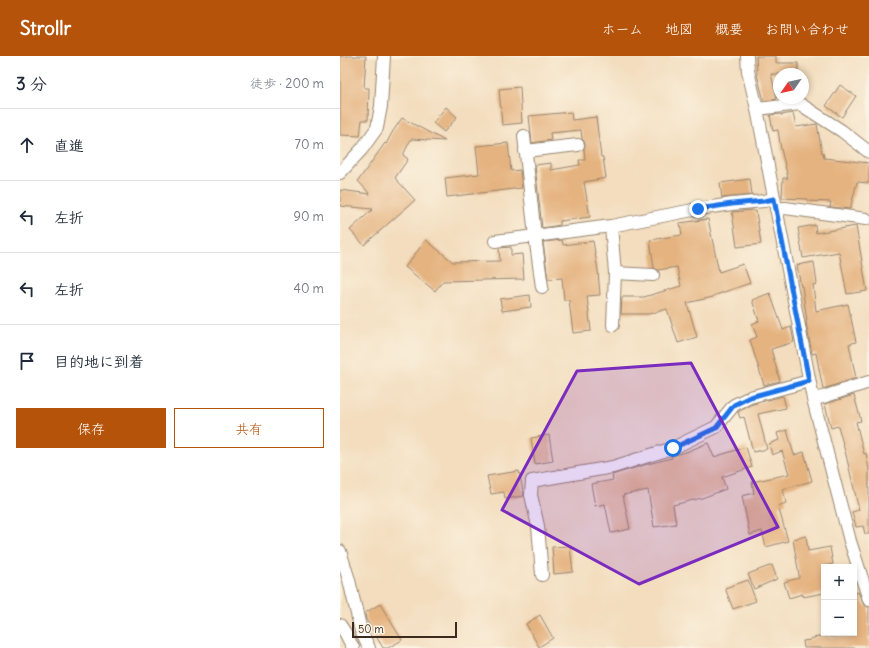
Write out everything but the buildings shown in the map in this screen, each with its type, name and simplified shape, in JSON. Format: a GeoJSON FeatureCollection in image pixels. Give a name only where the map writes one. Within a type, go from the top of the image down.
{"type":"FeatureCollection","features":[{"type":"Feature","properties":{"kind":"street"},"geometry":{"type":"LineString","coordinates":[[340,173],[362,149],[377,128],[382,106],[384,56]]}},
{"type":"Feature","properties":{"kind":"street"},"geometry":{"type":"LineString","coordinates":[[747,56],[748,71],[757,109],[813,400],[850,541],[869,600]]}},
{"type":"Feature","properties":{"kind":"street"},"geometry":{"type":"LineString","coordinates":[[757,109],[800,104],[842,131],[869,152]]}},
{"type":"Feature","properties":{"kind":"street"},"geometry":{"type":"LineString","coordinates":[[524,136],[542,287]]}},
{"type":"Feature","properties":{"kind":"street"},"geometry":{"type":"LineString","coordinates":[[525,151],[578,146]]}},
{"type":"Feature","properties":{"kind":"street"},"geometry":{"type":"LineString","coordinates":[[495,241],[610,226],[698,209],[764,201],[785,208],[866,219]]}},
{"type":"Feature","properties":{"kind":"street"},"geometry":{"type":"LineString","coordinates":[[610,226],[615,273],[613,325]]}},
{"type":"Feature","properties":{"kind":"street"},"geometry":{"type":"LineString","coordinates":[[615,273],[653,275]]}},
{"type":"Feature","properties":{"kind":"street"},"geometry":{"type":"LineString","coordinates":[[542,575],[538,526],[531,495],[532,481],[613,467],[673,448],[716,428],[734,405],[750,397],[809,381]]}},
{"type":"Feature","properties":{"kind":"street"},"geometry":{"type":"LineString","coordinates":[[813,400],[869,382]]}},
{"type":"Feature","properties":{"kind":"street"},"geometry":{"type":"LineString","coordinates":[[340,551],[349,580],[361,631],[369,648]]}},
{"type":"Feature","properties":{"kind":"street"},"geometry":{"type":"LineString","coordinates":[[340,625],[353,648]]}},
{"type":"Feature","properties":{"kind":"highlighted area"},"geometry":{"type":"Polygon","coordinates":[[[691,363],[778,527],[639,584],[502,510],[577,371],[691,363]]]}},
{"type":"Feature","properties":{"kind":"route"},"geometry":{"type":"LineString","coordinates":[[673,448],[716,428],[734,405],[750,397],[809,381],[774,199],[698,209]]}}]}
